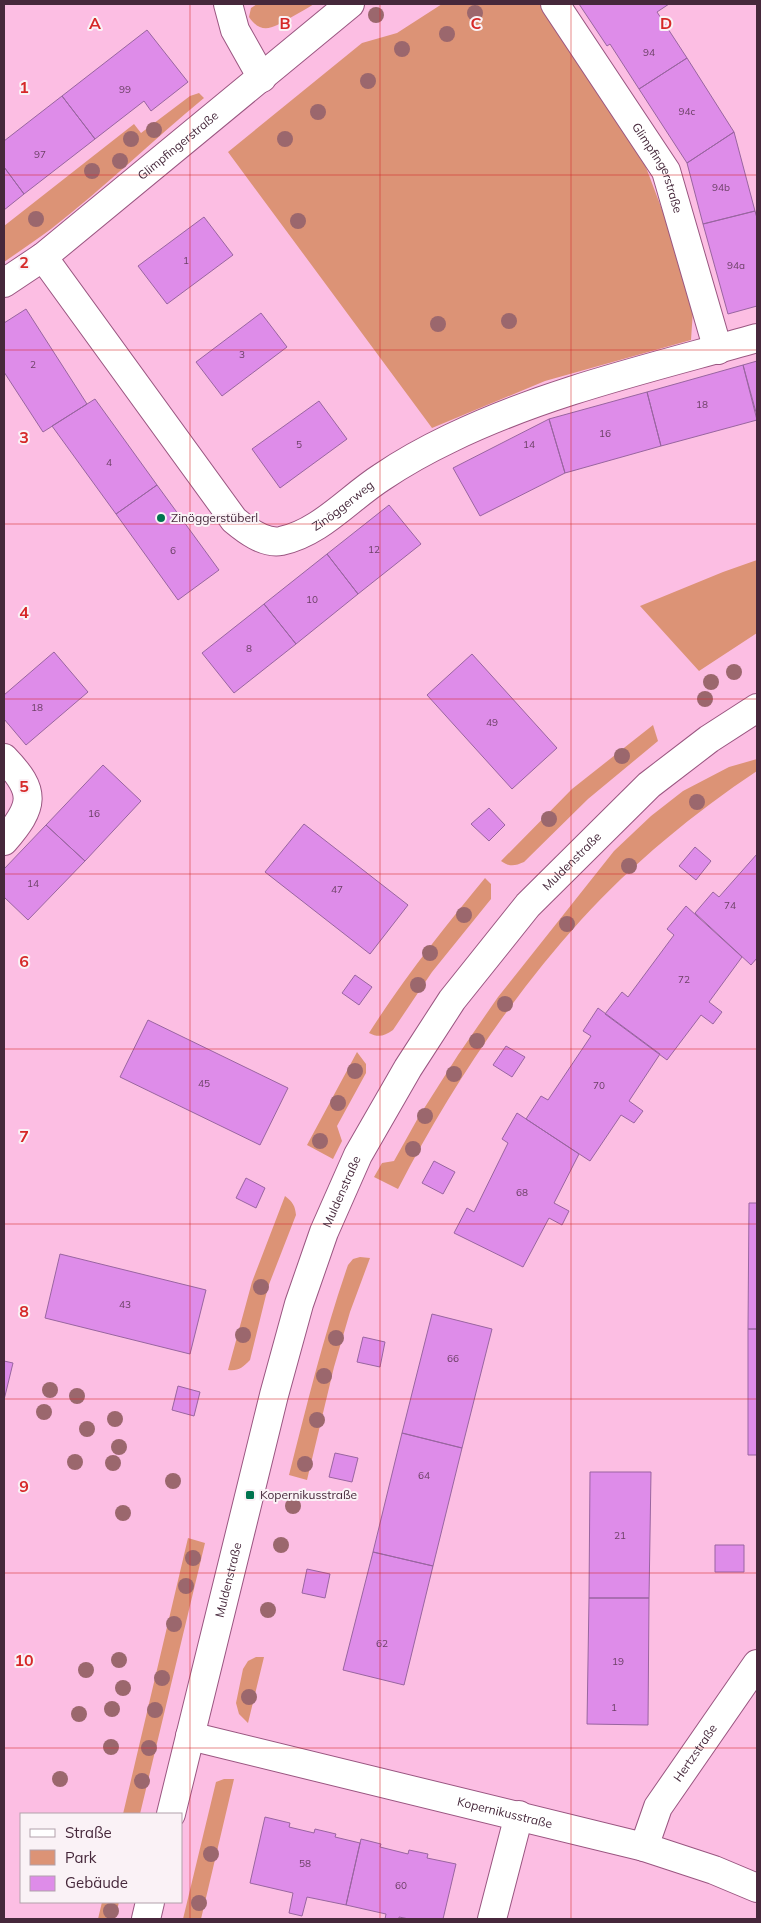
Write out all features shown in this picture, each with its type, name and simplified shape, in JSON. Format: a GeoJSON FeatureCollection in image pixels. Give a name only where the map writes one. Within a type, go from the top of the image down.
{"type":"FeatureCollection","features":[{"type":"Feature","properties":{"kind":"street"},"geometry":{"type":"LineString","coordinates":[[228,4],[235,30],[262,78]]}},
{"type":"Feature","properties":{"kind":"street","name":"Glimpfingerstraße"},"geometry":{"type":"LineString","coordinates":[[4,283],[43,257],[350,4]]}},
{"type":"Feature","properties":{"kind":"street","name":"Glimpfingerstraße"},"geometry":{"type":"LineString","coordinates":[[555,4],[666,171],[718,350]]}},
{"type":"Feature","properties":{"kind":"street","name":"Zinöggerweg"},"geometry":{"type":"LineString","coordinates":[[43,257],[234,520],[254,536],[278,542],[305,534],[382,477],[428,449],[462,433],[558,394],[757,338]]}},
{"type":"Feature","properties":{"kind":"street","name":"Muldenstraße"},"geometry":{"type":"LineString","coordinates":[[171,1813],[274,1396],[299,1304],[324,1232],[358,1155],[408,1068],[452,1000],[528,905],[649,785],[709,739],[757,708]]}},
{"type":"Feature","properties":{"kind":"street"},"geometry":{"type":"LineString","coordinates":[[4,758],[22,780],[29,794],[26,812],[4,841]]}},
{"type":"Feature","properties":{"kind":"street","name":"Hertzstraße"},"geometry":{"type":"LineString","coordinates":[[644,1847],[658,1807],[757,1664]]}},
{"type":"Feature","properties":{"kind":"street","name":"Kopernikusstraße"},"geometry":{"type":"LineString","coordinates":[[190,1736],[644,1847],[714,1870],[757,1888]]}},
{"type":"Feature","properties":{"kind":"street"},"geometry":{"type":"LineString","coordinates":[[492,1919],[519,1815]]}},
{"type":"Feature","properties":{"kind":"street"},"geometry":{"type":"LineString","coordinates":[[146,1919],[150,1903]]}},
{"type":"Feature","properties":{"kind":"green space"},"geometry":{"type":"Polygon","coordinates":[[[257,4],[314,4],[273,27],[263,28],[254,23],[249,17],[251,8],[257,4]]]}},
{"type":"Feature","properties":{"kind":"green space"},"geometry":{"type":"Polygon","coordinates":[[[442,4],[541,4],[609,104],[644,162],[686,273],[693,310],[691,340],[545,381],[432,428],[228,152],[362,43],[397,33],[442,4]]]}},
{"type":"Feature","properties":{"kind":"green space"},"geometry":{"type":"Polygon","coordinates":[[[199,93],[204,98],[109,181],[51,229],[4,262],[4,226],[134,124],[141,133],[190,96],[199,93]]]}},
{"type":"Feature","properties":{"kind":"green space"},"geometry":{"type":"Polygon","coordinates":[[[757,560],[757,633],[699,671],[640,606],[723,572],[757,560]]]}},
{"type":"Feature","properties":{"kind":"green space"},"geometry":{"type":"Polygon","coordinates":[[[653,725],[658,741],[588,799],[524,862],[512,865],[501,861],[572,789],[653,725]]]}},
{"type":"Feature","properties":{"kind":"green space"},"geometry":{"type":"Polygon","coordinates":[[[757,759],[757,771],[710,804],[643,859],[601,899],[554,951],[481,1048],[437,1117],[398,1189],[374,1177],[382,1163],[394,1161],[418,1118],[498,997],[614,851],[651,816],[683,791],[729,767],[757,759]]]}},
{"type":"Feature","properties":{"kind":"green space"},"geometry":{"type":"Polygon","coordinates":[[[485,878],[491,884],[491,899],[432,972],[393,1030],[381,1036],[369,1033],[425,954],[485,878]]]}},
{"type":"Feature","properties":{"kind":"green space"},"geometry":{"type":"Polygon","coordinates":[[[357,1052],[366,1064],[366,1073],[337,1126],[342,1141],[333,1159],[307,1145],[357,1052]]]}},
{"type":"Feature","properties":{"kind":"green space"},"geometry":{"type":"Polygon","coordinates":[[[285,1196],[293,1204],[296,1215],[268,1287],[250,1360],[240,1368],[228,1370],[252,1282],[285,1196]]]}},
{"type":"Feature","properties":{"kind":"green space"},"geometry":{"type":"Polygon","coordinates":[[[360,1257],[370,1258],[350,1312],[334,1367],[307,1480],[289,1475],[316,1369],[339,1291],[348,1265],[353,1259],[360,1257]]]}},
{"type":"Feature","properties":{"kind":"green space"},"geometry":{"type":"Polygon","coordinates":[[[188,1538],[205,1543],[140,1813],[123,1813],[188,1538]]]}},
{"type":"Feature","properties":{"kind":"green space"},"geometry":{"type":"Polygon","coordinates":[[[256,1657],[264,1657],[248,1723],[239,1714],[236,1703],[243,1669],[248,1661],[256,1657]]]}},
{"type":"Feature","properties":{"kind":"green space"},"geometry":{"type":"Polygon","coordinates":[[[224,1779],[234,1779],[201,1919],[183,1919],[216,1782],[224,1779]]]}},
{"type":"Feature","properties":{"kind":"green space"},"geometry":{"type":"Polygon","coordinates":[[[102,1903],[119,1903],[115,1919],[98,1919],[102,1903]]]}},
{"type":"Feature","properties":{"kind":"building"},"geometry":{"type":"Polygon","coordinates":[[[579,4],[669,4],[657,12],[687,58],[639,89],[610,44],[607,46],[579,4]]]}},
{"type":"Feature","properties":{"kind":"building"},"geometry":{"type":"Polygon","coordinates":[[[147,30],[188,82],[151,111],[144,101],[95,139],[62,96],[147,30]]]}},
{"type":"Feature","properties":{"kind":"building"},"geometry":{"type":"Polygon","coordinates":[[[687,58],[734,132],[687,163],[639,89],[687,58]]]}},
{"type":"Feature","properties":{"kind":"building"},"geometry":{"type":"Polygon","coordinates":[[[62,96],[95,139],[24,194],[4,167],[4,141],[62,96]]]}},
{"type":"Feature","properties":{"kind":"building"},"geometry":{"type":"Polygon","coordinates":[[[734,132],[755,211],[703,224],[687,163],[734,132]]]}},
{"type":"Feature","properties":{"kind":"building"},"geometry":{"type":"Polygon","coordinates":[[[4,167],[24,194],[4,210],[4,167]]]}},
{"type":"Feature","properties":{"kind":"building"},"geometry":{"type":"Polygon","coordinates":[[[755,211],[757,218],[757,306],[728,314],[703,224],[755,211]]]}},
{"type":"Feature","properties":{"kind":"building"},"geometry":{"type":"Polygon","coordinates":[[[204,217],[233,255],[167,304],[138,266],[204,217]]]}},
{"type":"Feature","properties":{"kind":"building"},"geometry":{"type":"Polygon","coordinates":[[[26,309],[87,404],[43,432],[4,372],[4,323],[26,309]]]}},
{"type":"Feature","properties":{"kind":"building"},"geometry":{"type":"Polygon","coordinates":[[[261,313],[287,347],[222,396],[196,362],[261,313]]]}},
{"type":"Feature","properties":{"kind":"building"},"geometry":{"type":"Polygon","coordinates":[[[757,361],[757,416],[743,365],[757,361]]]}},
{"type":"Feature","properties":{"kind":"building"},"geometry":{"type":"Polygon","coordinates":[[[743,365],[757,420],[661,446],[647,392],[743,365]]]}},
{"type":"Feature","properties":{"kind":"building"},"geometry":{"type":"Polygon","coordinates":[[[647,392],[661,446],[565,473],[549,419],[647,392]]]}},
{"type":"Feature","properties":{"kind":"building"},"geometry":{"type":"Polygon","coordinates":[[[95,399],[157,485],[116,514],[52,426],[95,399]]]}},
{"type":"Feature","properties":{"kind":"building"},"geometry":{"type":"Polygon","coordinates":[[[319,401],[347,439],[280,488],[252,449],[319,401]]]}},
{"type":"Feature","properties":{"kind":"building"},"geometry":{"type":"Polygon","coordinates":[[[549,419],[565,473],[480,516],[453,468],[549,419]]]}},
{"type":"Feature","properties":{"kind":"building"},"geometry":{"type":"Polygon","coordinates":[[[157,485],[219,570],[178,600],[116,514],[157,485]]]}},
{"type":"Feature","properties":{"kind":"building"},"geometry":{"type":"Polygon","coordinates":[[[389,505],[421,544],[358,594],[327,554],[389,505]]]}},
{"type":"Feature","properties":{"kind":"building"},"geometry":{"type":"Polygon","coordinates":[[[327,554],[358,594],[296,644],[264,604],[327,554]]]}},
{"type":"Feature","properties":{"kind":"building"},"geometry":{"type":"Polygon","coordinates":[[[264,604],[296,644],[234,693],[202,653],[264,604]]]}},
{"type":"Feature","properties":{"kind":"building"},"geometry":{"type":"Polygon","coordinates":[[[54,652],[88,692],[26,745],[4,719],[4,695],[54,652]]]}},
{"type":"Feature","properties":{"kind":"building"},"geometry":{"type":"Polygon","coordinates":[[[472,654],[557,748],[512,789],[427,695],[472,654]]]}},
{"type":"Feature","properties":{"kind":"building"},"geometry":{"type":"Polygon","coordinates":[[[103,765],[141,801],[85,861],[46,825],[103,765]]]}},
{"type":"Feature","properties":{"kind":"building"},"geometry":{"type":"Polygon","coordinates":[[[489,808],[505,825],[489,841],[471,824],[489,808]]]}},
{"type":"Feature","properties":{"kind":"building"},"geometry":{"type":"Polygon","coordinates":[[[304,824],[408,905],[370,954],[265,872],[304,824]]]}},
{"type":"Feature","properties":{"kind":"building"},"geometry":{"type":"Polygon","coordinates":[[[46,825],[85,861],[28,920],[4,897],[4,869],[46,825]]]}},
{"type":"Feature","properties":{"kind":"building"},"geometry":{"type":"Polygon","coordinates":[[[695,847],[711,861],[696,880],[679,866],[695,847]]]}},
{"type":"Feature","properties":{"kind":"building"},"geometry":{"type":"Polygon","coordinates":[[[757,854],[757,958],[751,965],[695,913],[713,892],[719,897],[757,854]]]}},
{"type":"Feature","properties":{"kind":"building"},"geometry":{"type":"Polygon","coordinates":[[[686,906],[742,957],[709,1002],[722,1012],[713,1024],[701,1015],[667,1060],[605,1014],[622,992],[628,997],[674,935],[667,929],[686,906]]]}},
{"type":"Feature","properties":{"kind":"building"},"geometry":{"type":"Polygon","coordinates":[[[355,975],[372,987],[359,1005],[342,993],[355,975]]]}},
{"type":"Feature","properties":{"kind":"building"},"geometry":{"type":"Polygon","coordinates":[[[598,1008],[660,1054],[629,1101],[643,1111],[634,1123],[621,1115],[590,1161],[526,1119],[541,1096],[548,1100],[591,1036],[583,1031],[598,1008]]]}},
{"type":"Feature","properties":{"kind":"building"},"geometry":{"type":"Polygon","coordinates":[[[148,1020],[288,1088],[260,1145],[120,1077],[148,1020]]]}},
{"type":"Feature","properties":{"kind":"building"},"geometry":{"type":"Polygon","coordinates":[[[506,1046],[525,1057],[512,1077],[493,1065],[506,1046]]]}},
{"type":"Feature","properties":{"kind":"building"},"geometry":{"type":"Polygon","coordinates":[[[517,1113],[579,1154],[554,1203],[569,1211],[562,1225],[549,1218],[523,1267],[454,1233],[467,1208],[474,1212],[508,1143],[502,1139],[517,1113]]]}},
{"type":"Feature","properties":{"kind":"building"},"geometry":{"type":"Polygon","coordinates":[[[434,1161],[455,1172],[443,1194],[422,1183],[434,1161]]]}},
{"type":"Feature","properties":{"kind":"building"},"geometry":{"type":"Polygon","coordinates":[[[246,1178],[265,1188],[256,1208],[236,1198],[246,1178]]]}},
{"type":"Feature","properties":{"kind":"building"},"geometry":{"type":"Polygon","coordinates":[[[749,1203],[757,1203],[757,1329],[748,1329],[749,1203]]]}},
{"type":"Feature","properties":{"kind":"building"},"geometry":{"type":"Polygon","coordinates":[[[60,1254],[206,1290],[190,1354],[45,1318],[60,1254]]]}},
{"type":"Feature","properties":{"kind":"building"},"geometry":{"type":"Polygon","coordinates":[[[432,1314],[492,1329],[462,1448],[402,1433],[432,1314]]]}},
{"type":"Feature","properties":{"kind":"building"},"geometry":{"type":"Polygon","coordinates":[[[748,1329],[757,1329],[757,1455],[748,1455],[748,1329]]]}},
{"type":"Feature","properties":{"kind":"building"},"geometry":{"type":"Polygon","coordinates":[[[363,1337],[385,1342],[380,1367],[357,1362],[363,1337]]]}},
{"type":"Feature","properties":{"kind":"building"},"geometry":{"type":"Polygon","coordinates":[[[4,1361],[13,1363],[4,1400],[4,1361]]]}},
{"type":"Feature","properties":{"kind":"building"},"geometry":{"type":"Polygon","coordinates":[[[178,1386],[200,1392],[194,1416],[172,1410],[178,1386]]]}},
{"type":"Feature","properties":{"kind":"building"},"geometry":{"type":"Polygon","coordinates":[[[402,1433],[462,1448],[433,1566],[373,1552],[402,1433]]]}},
{"type":"Feature","properties":{"kind":"building"},"geometry":{"type":"Polygon","coordinates":[[[335,1453],[358,1458],[352,1482],[329,1477],[335,1453]]]}},
{"type":"Feature","properties":{"kind":"building"},"geometry":{"type":"Polygon","coordinates":[[[590,1472],[651,1472],[649,1598],[589,1598],[590,1472]]]}},
{"type":"Feature","properties":{"kind":"building"},"geometry":{"type":"Polygon","coordinates":[[[715,1545],[744,1545],[744,1572],[715,1572],[715,1545]]]}},
{"type":"Feature","properties":{"kind":"building"},"geometry":{"type":"Polygon","coordinates":[[[373,1552],[433,1566],[404,1685],[343,1670],[373,1552]]]}},
{"type":"Feature","properties":{"kind":"building"},"geometry":{"type":"Polygon","coordinates":[[[307,1569],[330,1574],[325,1598],[302,1593],[307,1569]]]}},
{"type":"Feature","properties":{"kind":"building"},"geometry":{"type":"Polygon","coordinates":[[[589,1598],[649,1598],[648,1725],[587,1724],[589,1598]]]}},
{"type":"Feature","properties":{"kind":"building"},"geometry":{"type":"Polygon","coordinates":[[[265,1817],[290,1823],[289,1827],[314,1833],[315,1829],[336,1834],[335,1837],[360,1843],[346,1905],[307,1897],[302,1916],[289,1913],[293,1893],[250,1883],[265,1817]]]}},
{"type":"Feature","properties":{"kind":"building"},"geometry":{"type":"Polygon","coordinates":[[[361,1839],[381,1844],[380,1847],[408,1854],[409,1850],[428,1854],[427,1858],[456,1864],[443,1919],[409,1919],[399,1917],[399,1919],[385,1919],[386,1914],[346,1905],[361,1839]]]}},
{"type":"Feature","properties":{"kind":"place","name":"Zinöggerstüberl"},"geometry":{"type":"Point","coordinates":[161,518]}},
{"type":"Feature","properties":{"kind":"place","name":"Kopernikusstraße"},"geometry":{"type":"Point","coordinates":[250,1495]}}]}
